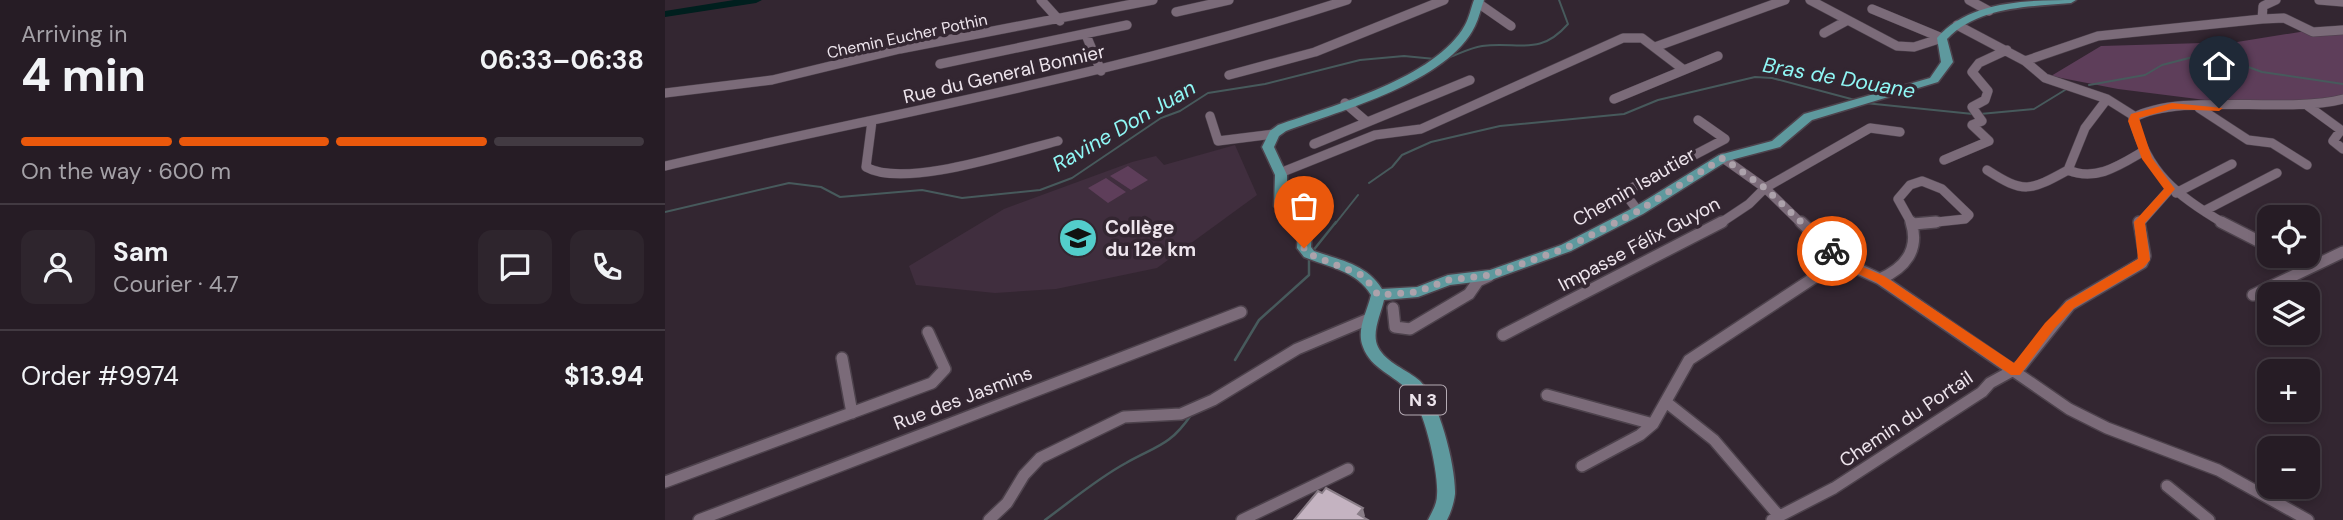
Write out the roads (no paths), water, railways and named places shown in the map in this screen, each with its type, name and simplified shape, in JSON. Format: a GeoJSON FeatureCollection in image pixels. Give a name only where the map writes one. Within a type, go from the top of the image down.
{"type":"FeatureCollection","features":[{"type":"Feature","properties":{"kind":"main road"},"geometry":{"type":"LineString","coordinates":[[1942,38],[1957,25],[1989,11],[2038,2],[2071,0]]}},
{"type":"Feature","properties":{"kind":"main road"},"geometry":{"type":"LineString","coordinates":[[1280,174],[1300,189],[1314,195],[1313,202],[1300,210],[1281,206],[1280,174],[1268,147],[1274,134],[1410,78],[1441,58],[1467,30],[1478,2]]}},
{"type":"Feature","properties":{"kind":"main road","name":"Chemin Isautier"},"geometry":{"type":"LineString","coordinates":[[1378,295],[1417,292],[1448,280],[1491,275],[1566,248],[1638,211],[1723,158],[1776,144],[1808,117],[1934,80],[1947,62],[1942,38]]}},
{"type":"Feature","properties":{"kind":"main road"},"geometry":{"type":"LineString","coordinates":[[1282,196],[1300,189]]}},
{"type":"Feature","properties":{"kind":"main road"},"geometry":{"type":"LineString","coordinates":[[1300,210],[1304,248],[1318,258],[1364,276],[1378,295]]}},
{"type":"Feature","properties":{"kind":"main road","name":"N 3"},"geometry":{"type":"LineString","coordinates":[[1378,295],[1368,338],[1372,352],[1409,380],[1425,403],[1445,481],[1444,504],[1437,520]]}},
{"type":"Feature","properties":{"kind":"street"},"geometry":{"type":"LineString","coordinates":[[1041,0],[1060,20]]}},
{"type":"Feature","properties":{"kind":"street","name":"Chemin Eucher Pothin"},"geometry":{"type":"LineString","coordinates":[[665,93],[772,80],[900,49],[1153,0]]}},
{"type":"Feature","properties":{"kind":"street"},"geometry":{"type":"LineString","coordinates":[[1176,12],[1229,0]]}},
{"type":"Feature","properties":{"kind":"street","name":"Rue du General Bonnier"},"geometry":{"type":"LineString","coordinates":[[665,166],[1101,71],[1267,28],[1347,0]]}},
{"type":"Feature","properties":{"kind":"street"},"geometry":{"type":"LineString","coordinates":[[1229,75],[1315,52],[1444,0]]}},
{"type":"Feature","properties":{"kind":"street"},"geometry":{"type":"LineString","coordinates":[[1655,47],[1785,0]]}},
{"type":"Feature","properties":{"kind":"street"},"geometry":{"type":"LineString","coordinates":[[1810,0],[1846,21],[1907,47],[1942,38]]}},
{"type":"Feature","properties":{"kind":"street"},"geometry":{"type":"LineString","coordinates":[[1969,0],[1989,11]]}},
{"type":"Feature","properties":{"kind":"street"},"geometry":{"type":"LineString","coordinates":[[2262,19],[2263,6],[2276,0]]}},
{"type":"Feature","properties":{"kind":"street"},"geometry":{"type":"LineString","coordinates":[[2319,0],[2343,2]]}},
{"type":"Feature","properties":{"kind":"street"},"geometry":{"type":"LineString","coordinates":[[1478,2],[1511,26]]}},
{"type":"Feature","properties":{"kind":"street"},"geometry":{"type":"LineString","coordinates":[[1872,9],[1942,38]]}},
{"type":"Feature","properties":{"kind":"street"},"geometry":{"type":"LineString","coordinates":[[2025,61],[2098,36],[2262,19],[2284,18],[2312,32],[2343,30]]}},
{"type":"Feature","properties":{"kind":"street"},"geometry":{"type":"LineString","coordinates":[[1824,33],[1846,21]]}},
{"type":"Feature","properties":{"kind":"street"},"geometry":{"type":"LineString","coordinates":[[940,64],[1127,25]]}},
{"type":"Feature","properties":{"kind":"street"},"geometry":{"type":"LineString","coordinates":[[1957,25],[2007,50],[2045,78],[2107,99],[2134,116],[2172,106],[2308,106],[2343,99]]}},
{"type":"Feature","properties":{"kind":"street"},"geometry":{"type":"LineString","coordinates":[[1086,35],[1101,71]]}},
{"type":"Feature","properties":{"kind":"street"},"geometry":{"type":"LineString","coordinates":[[1280,174],[1375,135],[1421,129],[1623,38],[1642,38],[1684,70]]}},
{"type":"Feature","properties":{"kind":"street"},"geometry":{"type":"LineString","coordinates":[[1944,160],[1989,141],[1972,125],[1982,121],[1972,107],[1985,100],[1989,91],[1973,70],[2007,50]]}},
{"type":"Feature","properties":{"kind":"street"},"geometry":{"type":"LineString","coordinates":[[1614,99],[1718,56]]}},
{"type":"Feature","properties":{"kind":"street"},"geometry":{"type":"LineString","coordinates":[[1314,144],[1470,80]]}},
{"type":"Feature","properties":{"kind":"street"},"geometry":{"type":"LineString","coordinates":[[1987,170],[2016,189],[2025,191],[2068,170],[2085,128],[2107,99]]}},
{"type":"Feature","properties":{"kind":"street"},"geometry":{"type":"LineString","coordinates":[[1345,103],[1367,122]]}},
{"type":"Feature","properties":{"kind":"street"},"geometry":{"type":"LineString","coordinates":[[2308,106],[2341,130],[2333,141],[2343,149]]}},
{"type":"Feature","properties":{"kind":"street"},"geometry":{"type":"LineString","coordinates":[[2199,108],[2248,140],[2272,144],[2307,165]]}},
{"type":"Feature","properties":{"kind":"street"},"geometry":{"type":"LineString","coordinates":[[1210,116],[1218,141],[1274,134]]}},
{"type":"Feature","properties":{"kind":"street"},"geometry":{"type":"LineString","coordinates":[[2134,116],[2133,121],[2144,151],[2173,191],[2232,231],[2257,242]]}},
{"type":"Feature","properties":{"kind":"street"},"geometry":{"type":"LineString","coordinates":[[1638,211],[1624,192],[1725,139],[1698,120]]}},
{"type":"Feature","properties":{"kind":"street"},"geometry":{"type":"LineString","coordinates":[[871,121],[866,167],[874,173],[922,174],[1058,141]]}},
{"type":"Feature","properties":{"kind":"street","name":"Impasse Félix Guyon"},"geometry":{"type":"LineString","coordinates":[[1503,335],[1712,228],[1749,204],[1765,188],[1870,128],[1900,132]]}},
{"type":"Feature","properties":{"kind":"street"},"geometry":{"type":"LineString","coordinates":[[2068,170],[2078,175],[2092,175],[2144,151]]}},
{"type":"Feature","properties":{"kind":"street"},"geometry":{"type":"LineString","coordinates":[[1723,158],[1765,188],[1841,260],[1880,279],[2069,409],[2107,428],[2218,470],[2308,520]]}},
{"type":"Feature","properties":{"kind":"street"},"geometry":{"type":"LineString","coordinates":[[2173,191],[2232,164]]}},
{"type":"Feature","properties":{"kind":"street"},"geometry":{"type":"LineString","coordinates":[[2203,211],[2277,173]]}},
{"type":"Feature","properties":{"kind":"street"},"geometry":{"type":"LineString","coordinates":[[1880,279],[1908,262],[1914,248],[1913,224],[1899,197],[1919,181],[1930,180],[1969,215],[1965,219],[1913,224]]}},
{"type":"Feature","properties":{"kind":"street","name":"Chemin du Portail"},"geometry":{"type":"LineString","coordinates":[[1775,518],[1834,488],[1982,392],[1990,383],[2015,371],[2070,305],[2142,263],[2145,256],[2139,222],[2173,191]]}},
{"type":"Feature","properties":{"kind":"street"},"geometry":{"type":"LineString","coordinates":[[2253,295],[2343,251]]}},
{"type":"Feature","properties":{"kind":"street"},"geometry":{"type":"LineString","coordinates":[[1582,466],[1640,435],[1653,424],[1689,359],[1841,260]]}},
{"type":"Feature","properties":{"kind":"street","name":"Chemin Isautier"},"geometry":{"type":"LineString","coordinates":[[1393,308],[1395,327],[1410,329],[1469,294],[1478,281],[1491,275]]}},
{"type":"Feature","properties":{"kind":"street","name":"Rue des Jasmins"},"geometry":{"type":"LineString","coordinates":[[699,520],[1241,312]]}},
{"type":"Feature","properties":{"kind":"street"},"geometry":{"type":"LineString","coordinates":[[989,520],[1007,503],[1024,475],[1040,458],[1124,417],[1181,414],[1213,400],[1297,349],[1371,318]]}},
{"type":"Feature","properties":{"kind":"street"},"geometry":{"type":"LineString","coordinates":[[665,482],[939,379],[945,369],[928,332]]}},
{"type":"Feature","properties":{"kind":"street"},"geometry":{"type":"LineString","coordinates":[[842,358],[852,413]]}},
{"type":"Feature","properties":{"kind":"street"},"geometry":{"type":"LineString","coordinates":[[1547,396],[1653,424]]}},
{"type":"Feature","properties":{"kind":"street"},"geometry":{"type":"LineString","coordinates":[[1666,402],[1714,440],[1775,518]]}},
{"type":"Feature","properties":{"kind":"street"},"geometry":{"type":"LineString","coordinates":[[1242,520],[1348,469]]}},
{"type":"Feature","properties":{"kind":"street"},"geometry":{"type":"LineString","coordinates":[[2167,486],[2209,520]]}},
{"type":"Feature","properties":{"kind":"waterway"},"geometry":{"type":"LineString","coordinates":[[665,14],[756,0]]}},
{"type":"Feature","properties":{"kind":"waterway","name":"Ravine Don Juan"},"geometry":{"type":"LineString","coordinates":[[1445,59],[1482,46],[1528,46],[1548,41],[1568,24],[1559,0]]}},
{"type":"Feature","properties":{"kind":"waterway","name":"Ravine Don Juan"},"geometry":{"type":"LineString","coordinates":[[665,212],[789,183],[821,187],[840,197],[922,190],[962,198],[1040,190],[1072,178],[1161,118],[1180,111],[1208,93],[1265,84],[1360,60],[1404,56],[1435,59]]}},
{"type":"Feature","properties":{"kind":"waterway","name":"Bras de Douane"},"geometry":{"type":"LineString","coordinates":[[2089,85],[2145,75],[2162,65],[2193,57],[2229,60],[2262,72],[2343,84]]}},
{"type":"Feature","properties":{"kind":"waterway","name":"Bras de Douane"},"geometry":{"type":"LineString","coordinates":[[1369,183],[1392,167],[1402,155],[1431,142],[1500,126],[1624,114],[1658,100],[1755,77],[1772,78],[1855,100]]}},
{"type":"Feature","properties":{"kind":"waterway","name":"Bras de Douane"},"geometry":{"type":"LineString","coordinates":[[1980,114],[2034,109],[2065,90]]}},
{"type":"Feature","properties":{"kind":"waterway","name":"Bras de Douane"},"geometry":{"type":"LineString","coordinates":[[1865,103],[1973,114]]}},
{"type":"Feature","properties":{"kind":"waterway","name":"Bras de Douane"},"geometry":{"type":"LineString","coordinates":[[1335,224],[1358,195]]}},
{"type":"Feature","properties":{"kind":"waterway","name":"Bras de Douane"},"geometry":{"type":"LineString","coordinates":[[1312,252],[1336,222]]}},
{"type":"Feature","properties":{"kind":"waterway","name":"Bras de Douane"},"geometry":{"type":"LineString","coordinates":[[1235,360],[1259,320],[1309,275],[1309,257]]}},
{"type":"Feature","properties":{"kind":"waterway","name":"Bras de Douane"},"geometry":{"type":"LineString","coordinates":[[1045,520],[1105,476],[1169,439],[1191,415]]}},
{"type":"Feature","properties":{"kind":"place","name":"Collège du 12e km"},"geometry":{"type":"Point","coordinates":[1078,238]}}]}
